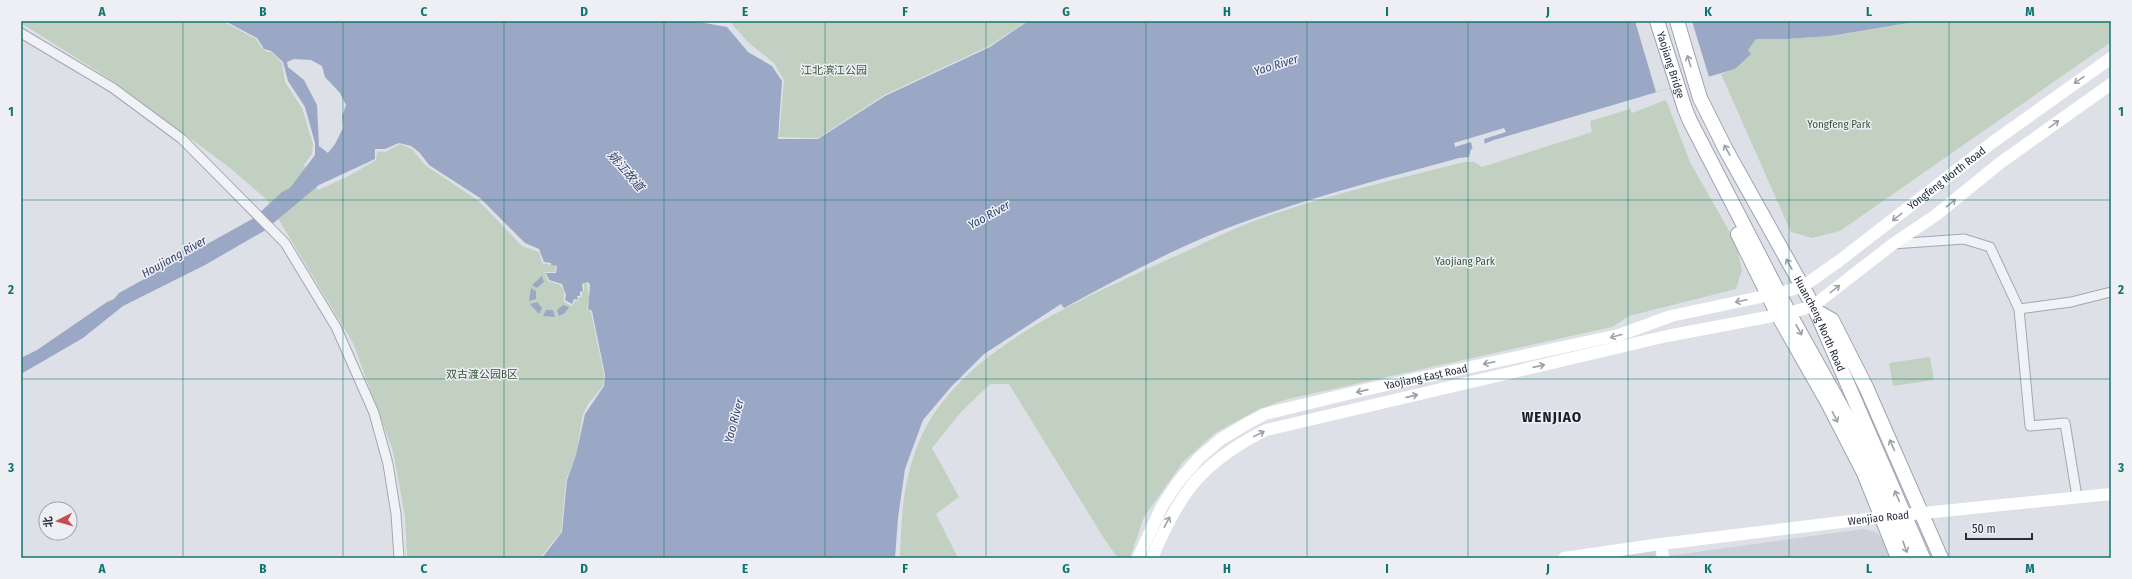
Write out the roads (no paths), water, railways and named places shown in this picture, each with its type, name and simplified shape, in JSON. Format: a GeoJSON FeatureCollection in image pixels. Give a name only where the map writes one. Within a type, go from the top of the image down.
{"type":"FeatureCollection","features":[{"type":"Feature","properties":{"kind":"main road","name":"Yaojiang Bridge"},"geometry":{"type":"LineString","coordinates":[[1657,21],[1684,109]]}},
{"type":"Feature","properties":{"kind":"main road","name":"Yaojiang Bridge"},"geometry":{"type":"LineString","coordinates":[[1677,21],[1700,98]]}},
{"type":"Feature","properties":{"kind":"main road","name":"Yongfeng North Road"},"geometry":{"type":"LineString","coordinates":[[1774,294],[1802,287],[1839,261],[1993,142],[2111,58]]}},
{"type":"Feature","properties":{"kind":"main road","name":"Yongfeng North Road"},"geometry":{"type":"LineString","coordinates":[[1784,314],[1815,308],[1893,244],[1936,215],[2000,163],[2111,84]]}},
{"type":"Feature","properties":{"kind":"main road","name":"Huancheng North Road"},"geometry":{"type":"LineString","coordinates":[[1700,98],[1711,121],[1815,308],[1910,558]]}},
{"type":"Feature","properties":{"kind":"main road","name":"Huancheng North Road"},"geometry":{"type":"LineString","coordinates":[[1684,109],[1784,314],[1848,419],[1894,516],[1923,558]]}},
{"type":"Feature","properties":{"kind":"main road","name":"Yaojiang East Road"},"geometry":{"type":"LineString","coordinates":[[1138,558],[1162,506],[1178,482],[1199,458],[1221,440],[1265,414],[1364,390],[1619,335],[1671,316],[1774,294]]}},
{"type":"Feature","properties":{"kind":"main road"},"geometry":{"type":"LineString","coordinates":[[1815,308],[1832,320],[1866,387],[1923,513],[1941,558]]}},
{"type":"Feature","properties":{"kind":"main road","name":"Yaojiang East Road"},"geometry":{"type":"LineString","coordinates":[[1152,558],[1174,509],[1203,472],[1238,444],[1266,430],[1667,336],[1784,314]]}},
{"type":"Feature","properties":{"kind":"main road","name":"Wenjiao Road"},"geometry":{"type":"LineString","coordinates":[[1564,558],[1661,544],[1894,516],[2111,494]]}},
{"type":"Feature","properties":{"kind":"main road"},"geometry":{"type":"LineString","coordinates":[[1894,516],[1898,558]]}},
{"type":"Feature","properties":{"kind":"main road"},"geometry":{"type":"LineString","coordinates":[[1661,544],[1662,558]]}},
{"type":"Feature","properties":{"kind":"street"},"geometry":{"type":"LineString","coordinates":[[21,33],[113,88],[180,138],[280,238],[336,327],[374,413],[388,464],[396,514],[399,558]]}},
{"type":"Feature","properties":{"kind":"street"},"geometry":{"type":"LineString","coordinates":[[1893,244],[1964,239],[1990,247],[2019,309],[2030,426],[2065,423],[2077,497]]}},
{"type":"Feature","properties":{"kind":"street"},"geometry":{"type":"LineString","coordinates":[[2019,309],[2071,302],[2111,292]]}},
{"type":"Feature","properties":{"kind":"water"},"geometry":{"type":"Polygon","coordinates":[[[225,21],[693,21],[727,27],[748,52],[772,66],[782,81],[778,139],[818,139],[885,96],[990,47],[1028,21],[1920,21],[1830,36],[1786,39],[1756,39],[1748,50],[1751,54],[1735,69],[1494,140],[1471,149],[1469,157],[1459,158],[1365,184],[1271,212],[1210,235],[1173,252],[1064,308],[1061,304],[984,354],[951,387],[923,420],[905,469],[898,518],[895,558],[542,558],[562,532],[567,480],[576,455],[585,414],[604,386],[605,375],[592,311],[588,309],[590,285],[588,282],[582,284],[583,291],[580,292],[580,296],[577,296],[578,300],[574,299],[572,304],[565,300],[566,295],[562,284],[549,280],[546,273],[556,273],[557,266],[544,262],[539,249],[525,243],[480,198],[429,165],[420,153],[411,146],[399,143],[385,149],[375,149],[375,159],[319,185],[264,231],[205,265],[123,306],[83,338],[21,374],[21,358],[37,350],[107,302],[114,299],[119,293],[254,218],[282,192],[290,188],[315,155],[315,143],[305,107],[288,81],[283,62],[271,51],[264,49],[257,38],[225,21]],[[294,59],[287,62],[288,67],[304,80],[317,105],[319,146],[328,153],[335,144],[343,128],[342,116],[346,105],[340,93],[325,77],[322,66],[311,60],[294,59]]]}},
{"type":"Feature","properties":{"kind":"water"},"geometry":{"type":"Polygon","coordinates":[[[542,276],[544,282],[537,288],[532,285],[542,276]]]}},
{"type":"Feature","properties":{"kind":"water"},"geometry":{"type":"Polygon","coordinates":[[[531,288],[536,291],[536,299],[529,301],[531,288]]]}},
{"type":"Feature","properties":{"kind":"water"},"geometry":{"type":"Polygon","coordinates":[[[537,302],[542,308],[539,314],[530,304],[537,302]]]}},
{"type":"Feature","properties":{"kind":"water"},"geometry":{"type":"Polygon","coordinates":[[[563,305],[569,307],[565,313],[559,316],[557,310],[563,305]]]}},
{"type":"Feature","properties":{"kind":"water"},"geometry":{"type":"Polygon","coordinates":[[[546,310],[553,310],[555,317],[543,316],[546,310]]]}},
{"type":"Feature","properties":{"kind":"district","name":"WENJIAO"},"geometry":{"type":"Point","coordinates":[1552,417]}},
{"type":"Feature","properties":{"kind":"water label","name":"Yao River"},"geometry":{"type":"Point","coordinates":[1276,65]}},
{"type":"Feature","properties":{"kind":"water label","name":"姚江故道"},"geometry":{"type":"Point","coordinates":[626,171]}},
{"type":"Feature","properties":{"kind":"water label","name":"Yao River"},"geometry":{"type":"Point","coordinates":[989,215]}},
{"type":"Feature","properties":{"kind":"water label","name":"Houjiang River"},"geometry":{"type":"Point","coordinates":[174,257]}},
{"type":"Feature","properties":{"kind":"water label","name":"Yao River"},"geometry":{"type":"Point","coordinates":[734,421]}},
{"type":"Feature","properties":{"kind":"park label","name":"江北滨江公园"},"geometry":{"type":"Point","coordinates":[834,70]}},
{"type":"Feature","properties":{"kind":"park label","name":"Yongfeng Park"},"geometry":{"type":"Point","coordinates":[1839,124]}},
{"type":"Feature","properties":{"kind":"park label","name":"Yaojiang Park"},"geometry":{"type":"Point","coordinates":[1465,261]}},
{"type":"Feature","properties":{"kind":"park label","name":"双古渡公园B区"},"geometry":{"type":"Point","coordinates":[482,374]}}]}
